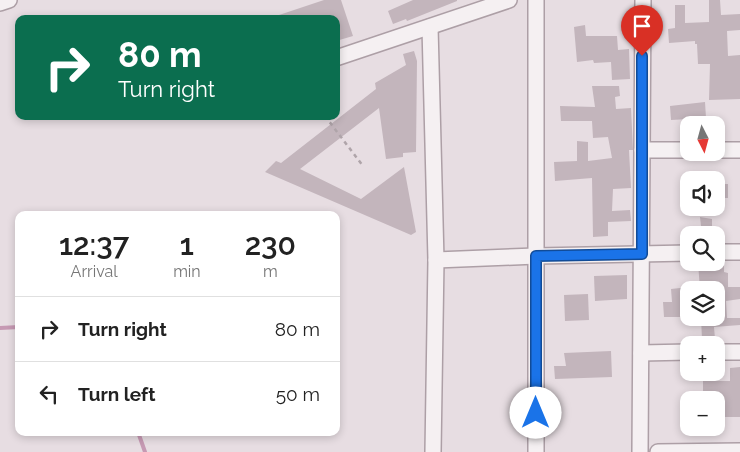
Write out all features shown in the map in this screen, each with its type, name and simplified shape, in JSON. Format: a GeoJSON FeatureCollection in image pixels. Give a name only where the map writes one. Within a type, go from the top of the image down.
{"type":"FeatureCollection","features":[{"type":"Feature","properties":{"kind":"street"},"geometry":{"type":"LineString","coordinates":[[0,3],[9,0]]}},
{"type":"Feature","properties":{"kind":"street"},"geometry":{"type":"LineString","coordinates":[[340,57],[509,0]]}},
{"type":"Feature","properties":{"kind":"street"},"geometry":{"type":"LineString","coordinates":[[536,0],[536,452]]}},
{"type":"Feature","properties":{"kind":"street"},"geometry":{"type":"LineString","coordinates":[[640,452],[642,0]]}},
{"type":"Feature","properties":{"kind":"street"},"geometry":{"type":"LineString","coordinates":[[430,27],[436,260],[433,452]]}},
{"type":"Feature","properties":{"kind":"street"},"geometry":{"type":"LineString","coordinates":[[642,150],[680,150]]}},
{"type":"Feature","properties":{"kind":"street"},"geometry":{"type":"LineString","coordinates":[[725,150],[740,150]]}},
{"type":"Feature","properties":{"kind":"street"},"geometry":{"type":"LineString","coordinates":[[725,252],[740,252]]}},
{"type":"Feature","properties":{"kind":"street"},"geometry":{"type":"LineString","coordinates":[[436,260],[680,253]]}},
{"type":"Feature","properties":{"kind":"street"},"geometry":{"type":"LineString","coordinates":[[641,353],[680,352]]}},
{"type":"Feature","properties":{"kind":"street"},"geometry":{"type":"LineString","coordinates":[[725,352],[740,352]]}},
{"type":"Feature","properties":{"kind":"street"},"geometry":{"type":"LineString","coordinates":[[658,452],[740,452]]}},
{"type":"Feature","properties":{"kind":"path"},"geometry":{"type":"LineString","coordinates":[[328,120],[363,166]]}},
{"type":"Feature","properties":{"kind":"building"},"geometry":{"type":"Polygon","coordinates":[[[324,0],[341,0],[353,36],[340,40],[340,15],[279,15],[324,0]]]}},
{"type":"Feature","properties":{"kind":"building"},"geometry":{"type":"Polygon","coordinates":[[[413,0],[457,1],[407,21],[406,19],[393,24],[388,11],[413,0]]]}},
{"type":"Feature","properties":{"kind":"building"},"geometry":{"type":"Polygon","coordinates":[[[709,0],[720,0],[721,15],[740,14],[740,30],[727,31],[728,56],[740,55],[740,99],[709,100],[710,64],[698,64],[697,44],[695,44],[695,41],[669,43],[668,29],[675,28],[675,5],[685,5],[685,23],[709,22],[709,0]]]}},
{"type":"Feature","properties":{"kind":"building"},"geometry":{"type":"Polygon","coordinates":[[[585,25],[586,36],[617,36],[618,50],[629,49],[630,79],[612,80],[611,62],[594,63],[593,60],[577,62],[574,27],[585,25]]]}},
{"type":"Feature","properties":{"kind":"building"},"geometry":{"type":"Polygon","coordinates":[[[414,51],[417,61],[416,152],[403,153],[403,157],[386,159],[379,108],[300,169],[361,199],[404,167],[416,232],[411,235],[265,172],[276,161],[281,163],[336,120],[340,120],[340,117],[376,89],[375,83],[406,65],[403,54],[414,51]]]}},
{"type":"Feature","properties":{"kind":"building"},"geometry":{"type":"Polygon","coordinates":[[[592,86],[619,86],[620,96],[615,97],[616,109],[631,108],[633,150],[629,150],[631,188],[613,189],[612,211],[630,210],[631,221],[608,222],[608,236],[593,237],[592,178],[555,181],[554,162],[577,161],[577,141],[588,142],[588,161],[612,158],[608,137],[593,138],[592,121],[561,121],[560,106],[595,107],[592,86]]]}},
{"type":"Feature","properties":{"kind":"building"},"geometry":{"type":"Polygon","coordinates":[[[705,102],[706,116],[680,116],[680,119],[671,120],[670,106],[705,102]]]}},
{"type":"Feature","properties":{"kind":"building"},"geometry":{"type":"Polygon","coordinates":[[[725,184],[728,184],[728,198],[725,198],[725,184]]]}},
{"type":"Feature","properties":{"kind":"building"},"geometry":{"type":"Polygon","coordinates":[[[700,217],[712,219],[712,226],[701,226],[700,217]]]}},
{"type":"Feature","properties":{"kind":"building"},"geometry":{"type":"Polygon","coordinates":[[[699,271],[724,271],[728,273],[728,287],[740,287],[740,299],[726,301],[727,318],[740,318],[740,325],[714,327],[715,336],[702,336],[701,326],[725,326],[725,281],[699,281],[699,271]]]}},
{"type":"Feature","properties":{"kind":"building"},"geometry":{"type":"Polygon","coordinates":[[[627,275],[627,299],[595,301],[594,276],[627,275]]]}},
{"type":"Feature","properties":{"kind":"building"},"geometry":{"type":"Polygon","coordinates":[[[680,288],[680,317],[664,317],[663,302],[672,302],[671,289],[680,288]]]}},
{"type":"Feature","properties":{"kind":"building"},"geometry":{"type":"Polygon","coordinates":[[[588,294],[589,320],[565,321],[564,295],[588,294]]]}},
{"type":"Feature","properties":{"kind":"building"},"geometry":{"type":"Polygon","coordinates":[[[611,351],[612,377],[555,379],[554,366],[566,366],[564,353],[611,351]]]}},
{"type":"Feature","properties":{"kind":"building"},"geometry":{"type":"Polygon","coordinates":[[[740,367],[740,417],[725,417],[725,391],[703,391],[703,381],[730,381],[730,368],[740,367]]]}},
{"type":"Feature","properties":{"kind":"waterway"},"geometry":{"type":"LineString","coordinates":[[0,328],[15,327]]}},
{"type":"Feature","properties":{"kind":"waterway"},"geometry":{"type":"LineString","coordinates":[[139,436],[145,452]]}},
{"type":"Feature","properties":{"kind":"route"},"geometry":{"type":"LineString","coordinates":[[536,413],[536,256],[642,254],[642,56]]}}]}
